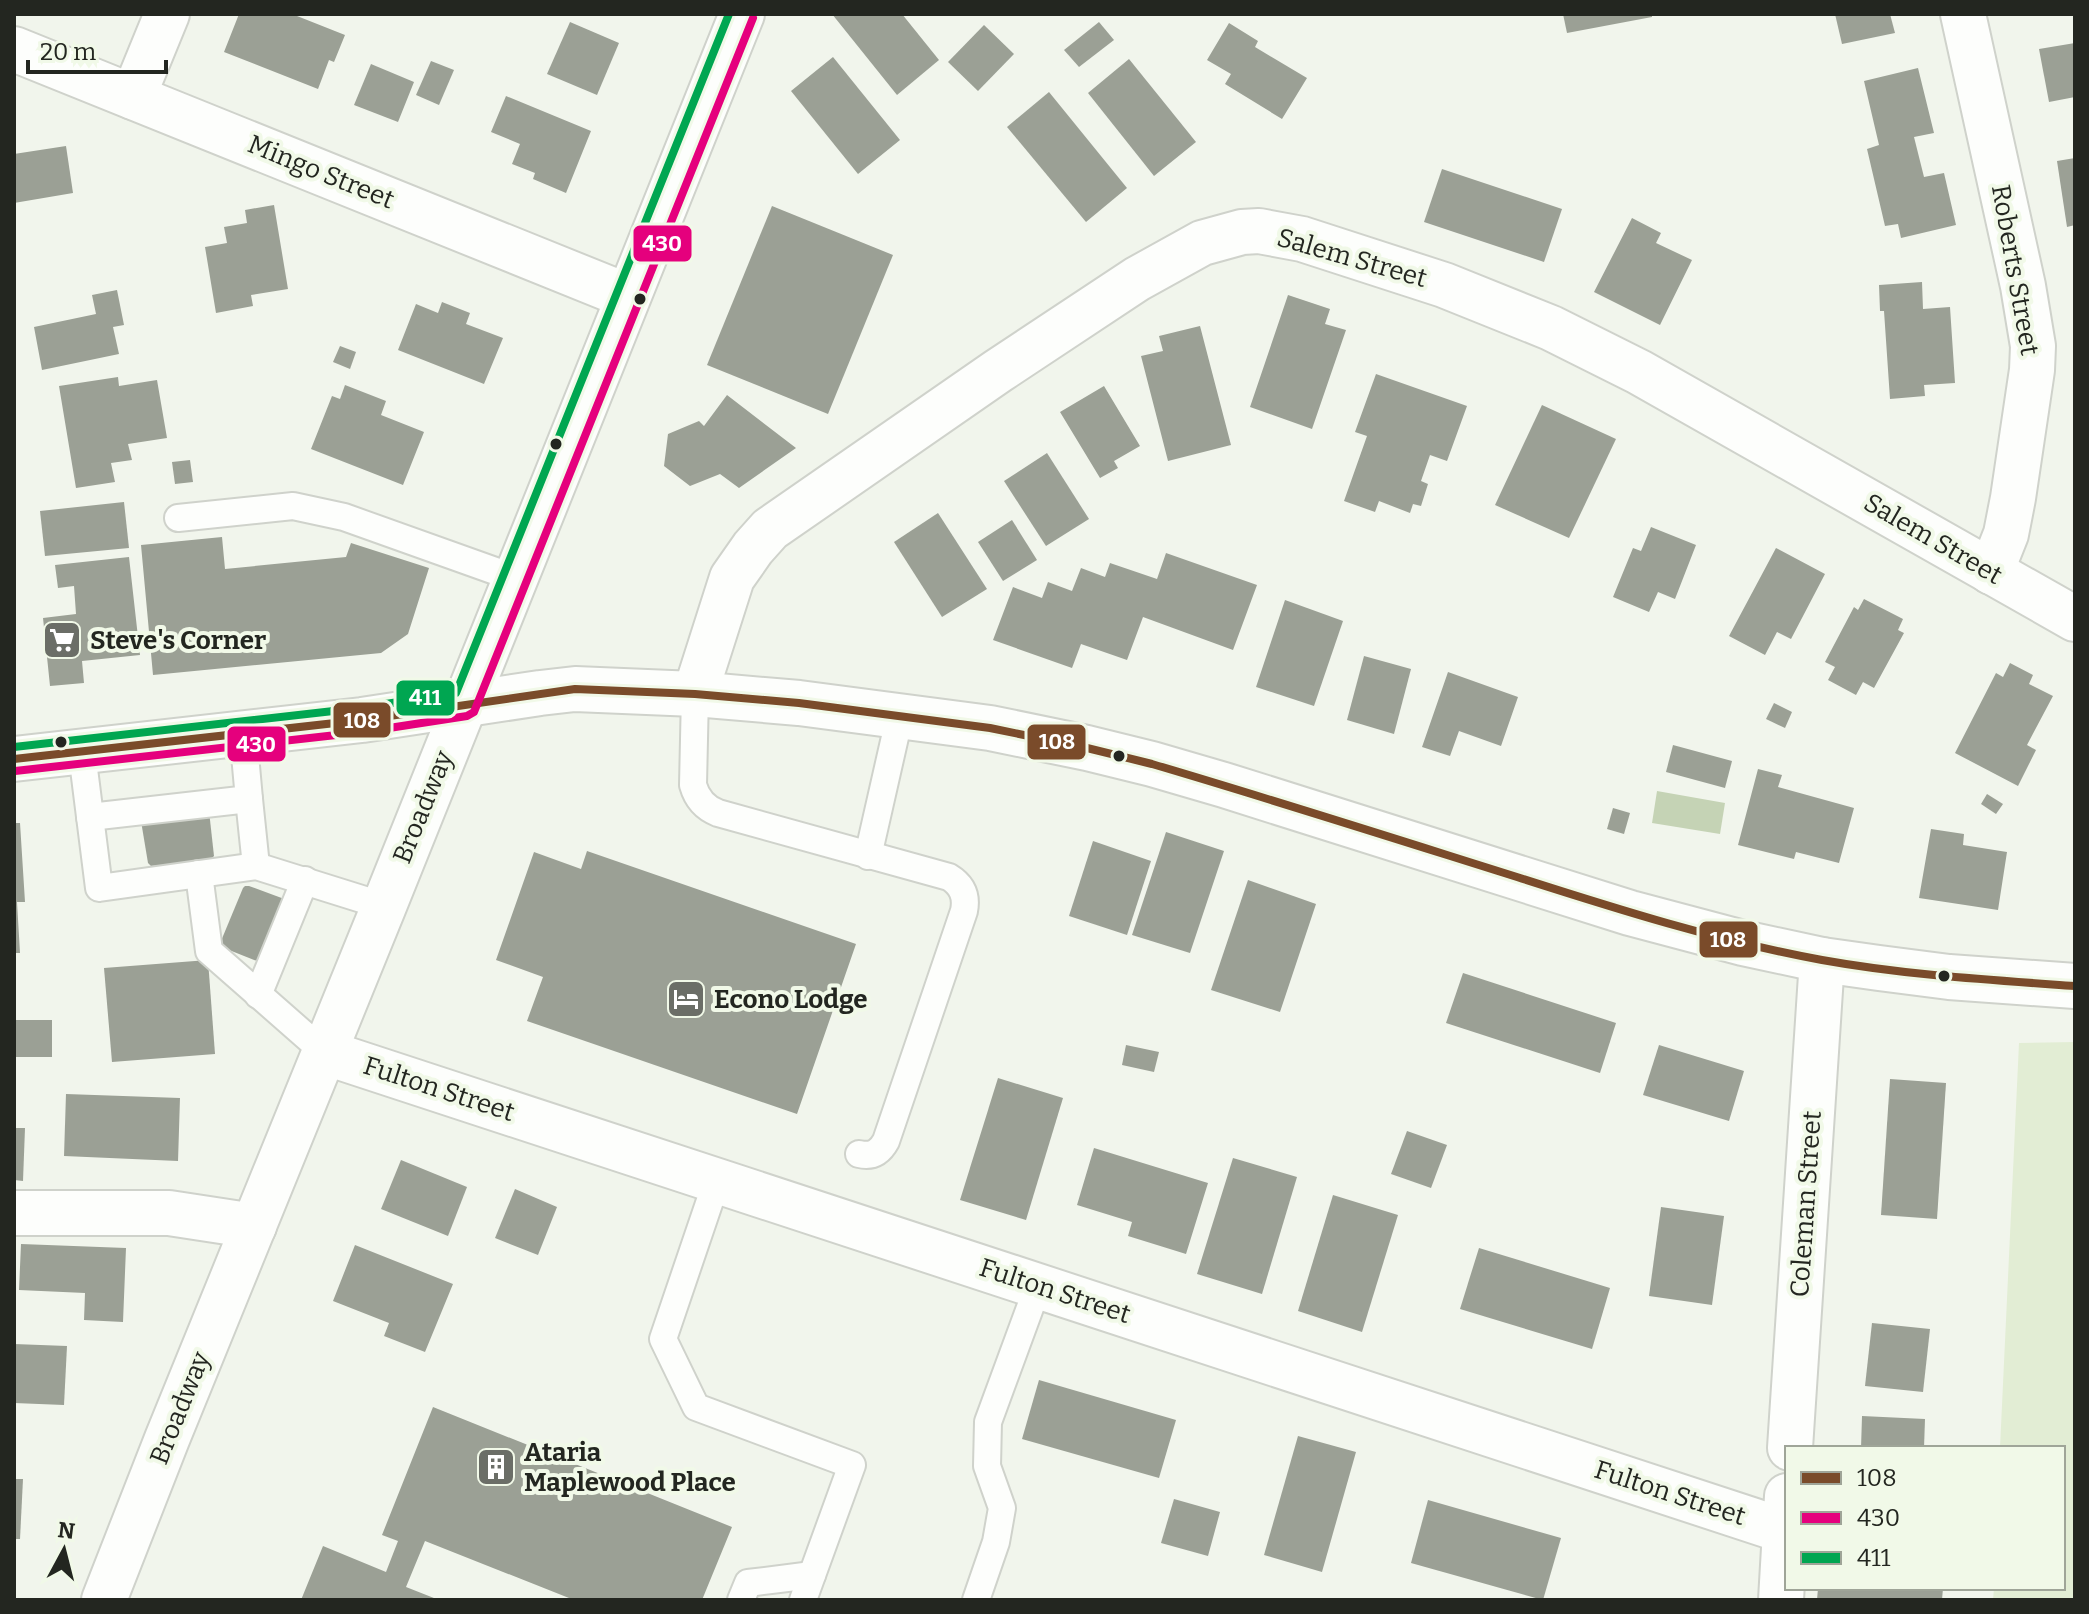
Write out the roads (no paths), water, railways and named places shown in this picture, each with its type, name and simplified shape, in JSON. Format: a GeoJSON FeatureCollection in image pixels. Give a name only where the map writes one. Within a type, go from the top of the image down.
{"type":"FeatureCollection","features":[{"type":"Feature","properties":{"kind":"street"},"geometry":{"type":"LineString","coordinates":[[133,97],[167,14]]}},
{"type":"Feature","properties":{"kind":"street","name":"Broadway"},"geometry":{"type":"LineString","coordinates":[[104,1600],[742,14]]}},
{"type":"Feature","properties":{"kind":"street","name":"Roberts Street"},"geometry":{"type":"LineString","coordinates":[[1963,14],[2023,286],[2033,346],[2013,498],[2006,534],[1991,572]]}},
{"type":"Feature","properties":{"kind":"street","name":"Mingo Street"},"geometry":{"type":"LineString","coordinates":[[14,49],[627,296]]}},
{"type":"Feature","properties":{"kind":"street","name":"Salem Street"},"geometry":{"type":"LineString","coordinates":[[695,694],[732,578],[770,529],[1137,279],[1202,243],[1242,232],[1259,231],[1302,239],[1444,285],[1551,328],[1639,372],[2075,619]]}},
{"type":"Feature","properties":{"kind":"street"},"geometry":{"type":"LineString","coordinates":[[14,759],[362,720],[575,689],[695,694],[799,703],[990,728],[1152,764],[1630,913],[1743,943],[1822,960],[1949,977],[2075,986]]}},
{"type":"Feature","properties":{"kind":"street","name":"Coleman Street"},"geometry":{"type":"LineString","coordinates":[[1790,1446],[1822,960]]}},
{"type":"Feature","properties":{"kind":"street","name":"Fulton Street"},"geometry":{"type":"LineString","coordinates":[[324,1052],[1038,1286],[1785,1513]]}},
{"type":"Feature","properties":{"kind":"street"},"geometry":{"type":"LineString","coordinates":[[14,1213],[169,1213],[254,1226]]}},
{"type":"Feature","properties":{"kind":"street"},"geometry":{"type":"LineString","coordinates":[[1781,1600],[1785,1530]]}},
{"type":"Feature","properties":{"kind":"lane"},"geometry":{"type":"LineString","coordinates":[[178,518],[293,506],[344,517],[515,578]]}},
{"type":"Feature","properties":{"kind":"lane"},"geometry":{"type":"LineString","coordinates":[[695,694],[693,785],[706,807],[718,813],[949,877],[962,889],[964,911],[886,1141],[877,1152],[859,1154]]}},
{"type":"Feature","properties":{"kind":"lane"},"geometry":{"type":"LineString","coordinates":[[868,856],[900,715]]}},
{"type":"Feature","properties":{"kind":"lane"},"geometry":{"type":"LineString","coordinates":[[243,733],[256,866]]}},
{"type":"Feature","properties":{"kind":"lane"},"geometry":{"type":"LineString","coordinates":[[82,753],[99,888],[256,866],[384,906]]}},
{"type":"Feature","properties":{"kind":"lane"},"geometry":{"type":"LineString","coordinates":[[90,817],[249,799]]}},
{"type":"Feature","properties":{"kind":"lane"},"geometry":{"type":"LineString","coordinates":[[199,874],[209,951],[324,1052]]}},
{"type":"Feature","properties":{"kind":"lane"},"geometry":{"type":"LineString","coordinates":[[258,995],[305,880]]}},
{"type":"Feature","properties":{"kind":"lane"},"geometry":{"type":"LineString","coordinates":[[717,1180],[663,1339],[696,1407],[852,1465],[803,1600]]}},
{"type":"Feature","properties":{"kind":"lane"},"geometry":{"type":"LineString","coordinates":[[976,1600],[996,1542],[1002,1508],[987,1466],[988,1422],[1038,1286]]}},
{"type":"Feature","properties":{"kind":"lane"},"geometry":{"type":"LineString","coordinates":[[741,1600],[748,1583],[812,1575]]}},
{"type":"Feature","properties":{"kind":"place","name":"Steve's Corner"},"geometry":{"type":"Point","coordinates":[62,640]}},
{"type":"Feature","properties":{"kind":"place","name":"Econo Lodge"},"geometry":{"type":"Point","coordinates":[686,999]}},
{"type":"Feature","properties":{"kind":"place","name":"Ataria Maplewood Place"},"geometry":{"type":"Point","coordinates":[496,1467]}}]}
